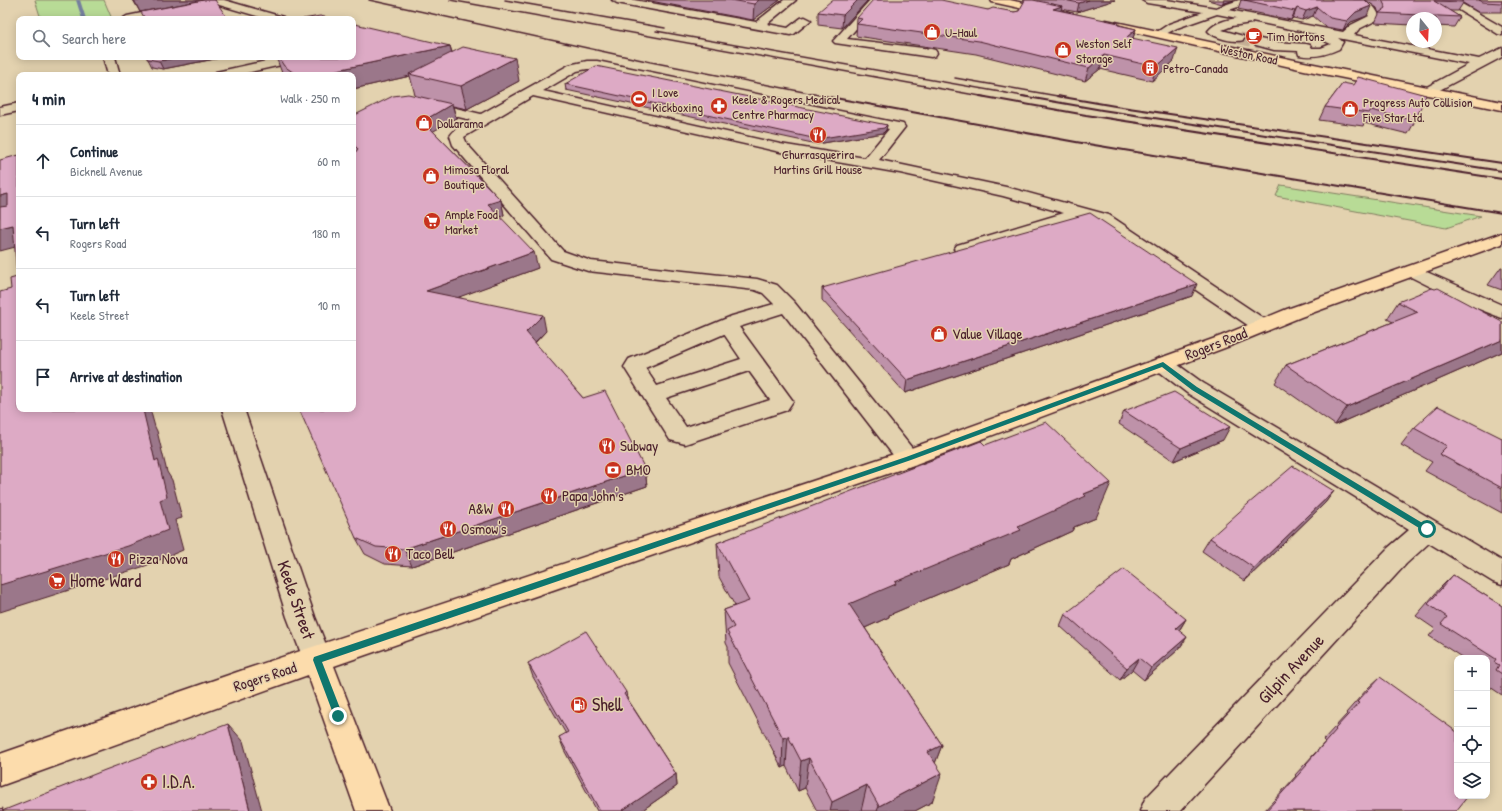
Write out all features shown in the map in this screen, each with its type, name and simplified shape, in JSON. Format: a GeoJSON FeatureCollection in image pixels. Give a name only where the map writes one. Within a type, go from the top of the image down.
{"type":"FeatureCollection","features":[{"type":"Feature","properties":{"kind":"main road"},"geometry":{"type":"LineString","coordinates":[[996,0],[1064,14]]}},
{"type":"Feature","properties":{"kind":"main road","name":"Weston Road"},"geometry":{"type":"LineString","coordinates":[[1094,20],[1304,66],[1502,106]]}},
{"type":"Feature","properties":{"kind":"main road","name":"Rogers Road"},"geometry":{"type":"LineString","coordinates":[[0,770],[243,684],[908,458],[1502,238]]}},
{"type":"Feature","properties":{"kind":"main road","name":"Keele Street"},"geometry":{"type":"LineString","coordinates":[[317,660],[373,811]]}},
{"type":"Feature","properties":{"kind":"street"},"geometry":{"type":"LineString","coordinates":[[617,0],[790,32],[805,20]]}},
{"type":"Feature","properties":{"kind":"street"},"geometry":{"type":"LineString","coordinates":[[758,26],[791,0]]}},
{"type":"Feature","properties":{"kind":"street"},"geometry":{"type":"LineString","coordinates":[[876,0],[839,40],[931,53]]}},
{"type":"Feature","properties":{"kind":"street"},"geometry":{"type":"LineString","coordinates":[[1147,0],[1216,11],[1482,63]]}},
{"type":"Feature","properties":{"kind":"street"},"geometry":{"type":"LineString","coordinates":[[1160,34],[1169,28],[1249,0]]}},
{"type":"Feature","properties":{"kind":"street"},"geometry":{"type":"LineString","coordinates":[[1346,36],[1355,27],[1375,17],[1372,11],[1358,0]]}},
{"type":"Feature","properties":{"kind":"street"},"geometry":{"type":"LineString","coordinates":[[1448,0],[1502,32]]}},
{"type":"Feature","properties":{"kind":"street"},"geometry":{"type":"LineString","coordinates":[[142,16],[215,1],[268,16]]}},
{"type":"Feature","properties":{"kind":"street"},"geometry":{"type":"LineString","coordinates":[[1014,16],[1020,5]]}},
{"type":"Feature","properties":{"kind":"street"},"geometry":{"type":"LineString","coordinates":[[1473,15],[1502,19]]}},
{"type":"Feature","properties":{"kind":"street"},"geometry":{"type":"LineString","coordinates":[[1238,38],[1214,31],[1224,25],[1240,20],[1249,20],[1315,33],[1338,42],[1335,47],[1323,52],[1260,43]]}},
{"type":"Feature","properties":{"kind":"street"},"geometry":{"type":"LineString","coordinates":[[1430,91],[1442,83],[1502,52]]}},
{"type":"Feature","properties":{"kind":"street"},"geometry":{"type":"LineString","coordinates":[[110,60],[113,72]]}},
{"type":"Feature","properties":{"kind":"street"},"geometry":{"type":"LineString","coordinates":[[237,72],[305,60]]}},
{"type":"Feature","properties":{"kind":"street"},"geometry":{"type":"LineString","coordinates":[[869,162],[898,127],[597,65],[587,65],[573,68],[462,131],[457,136],[460,145],[558,255],[588,266],[757,285],[770,289],[787,306],[908,458]]}},
{"type":"Feature","properties":{"kind":"street"},"geometry":{"type":"LineString","coordinates":[[531,92],[780,148],[839,159],[869,162],[1006,192],[1103,219],[1262,326]]}},
{"type":"Feature","properties":{"kind":"street"},"geometry":{"type":"LineString","coordinates":[[412,102],[483,119]]}},
{"type":"Feature","properties":{"kind":"street"},"geometry":{"type":"LineString","coordinates":[[0,111],[16,108]]}},
{"type":"Feature","properties":{"kind":"street"},"geometry":{"type":"LineString","coordinates":[[963,249],[1069,217],[1078,211]]}},
{"type":"Feature","properties":{"kind":"street"},"geometry":{"type":"LineString","coordinates":[[1414,271],[1468,298],[1502,312]]}},
{"type":"Feature","properties":{"kind":"street"},"geometry":{"type":"LineString","coordinates":[[728,326],[782,401],[779,405],[685,436],[678,434],[634,367],[636,364],[739,320],[787,306]]}},
{"type":"Feature","properties":{"kind":"street"},"geometry":{"type":"LineString","coordinates":[[652,395],[754,362]]}},
{"type":"Feature","properties":{"kind":"street"},"geometry":{"type":"LineString","coordinates":[[1163,364],[1195,388],[1502,574]]}},
{"type":"Feature","properties":{"kind":"street","name":"Keele Street"},"geometry":{"type":"LineString","coordinates":[[234,412],[301,617],[317,660]]}},
{"type":"Feature","properties":{"kind":"street","name":"Gilpin Avenue"},"geometry":{"type":"LineString","coordinates":[[1157,811],[1397,556],[1427,529]]}},
{"type":"Feature","properties":{"kind":"green space"},"geometry":{"type":"Polygon","coordinates":[[[35,0],[104,0],[111,16],[40,16],[35,0]]]}},
{"type":"Feature","properties":{"kind":"green space"},"geometry":{"type":"Polygon","coordinates":[[[1281,185],[1481,216],[1446,228],[1276,196],[1281,185]]]}},
{"type":"Feature","properties":{"kind":"building"},"geometry":{"type":"Polygon","coordinates":[[[204,0],[215,0],[226,16],[143,16],[141,12],[204,0]]]}},
{"type":"Feature","properties":{"kind":"building"},"geometry":{"type":"Polygon","coordinates":[[[731,0],[759,0],[754,4],[731,0]]]}},
{"type":"Feature","properties":{"kind":"building"},"geometry":{"type":"Polygon","coordinates":[[[832,0],[858,0],[843,15],[818,12],[832,0]]]}},
{"type":"Feature","properties":{"kind":"building"},"geometry":{"type":"Polygon","coordinates":[[[873,0],[941,0],[988,10],[993,8],[1014,12],[1019,11],[1025,0],[1033,0],[1062,6],[1053,9],[1119,23],[1118,25],[1136,29],[1127,37],[1178,48],[1156,67],[1104,55],[1089,68],[979,41],[857,24],[862,19],[857,18],[873,0]]]}},
{"type":"Feature","properties":{"kind":"building"},"geometry":{"type":"Polygon","coordinates":[[[1064,0],[1089,0],[1079,3],[1064,0]]]}},
{"type":"Feature","properties":{"kind":"building"},"geometry":{"type":"Polygon","coordinates":[[[1244,0],[1365,0],[1371,6],[1356,12],[1347,21],[1330,18],[1317,7],[1306,11],[1297,8],[1295,11],[1244,0]]]}},
{"type":"Feature","properties":{"kind":"building"},"geometry":{"type":"Polygon","coordinates":[[[1382,0],[1460,0],[1463,2],[1434,1],[1460,17],[1442,16],[1442,12],[1406,12],[1406,14],[1379,13],[1386,8],[1382,0]]]}},
{"type":"Feature","properties":{"kind":"building"},"geometry":{"type":"Polygon","coordinates":[[[1479,0],[1502,0],[1502,3],[1483,2],[1479,0]]]}},
{"type":"Feature","properties":{"kind":"building"},"geometry":{"type":"Polygon","coordinates":[[[356,24],[450,46],[328,72],[293,72],[284,66],[280,60],[356,60],[356,24]]]}},
{"type":"Feature","properties":{"kind":"building"},"geometry":{"type":"Polygon","coordinates":[[[463,47],[515,58],[461,86],[409,74],[463,47]]]}},
{"type":"Feature","properties":{"kind":"building"},"geometry":{"type":"Polygon","coordinates":[[[596,66],[887,125],[884,128],[817,139],[565,84],[596,66]]]}},
{"type":"Feature","properties":{"kind":"building"},"geometry":{"type":"Polygon","coordinates":[[[1358,77],[1426,95],[1415,121],[1371,110],[1369,113],[1325,107],[1343,83],[1353,85],[1358,77]]]}},
{"type":"Feature","properties":{"kind":"building"},"geometry":{"type":"Polygon","coordinates":[[[408,94],[452,104],[423,121],[501,200],[488,204],[534,252],[426,291],[543,315],[526,332],[583,398],[605,391],[645,469],[404,549],[376,547],[356,538],[300,412],[356,412],[356,152],[358,149],[356,147],[356,114],[393,96],[408,94]]]}},
{"type":"Feature","properties":{"kind":"building"},"geometry":{"type":"Polygon","coordinates":[[[16,156],[16,264],[13,225],[0,228],[0,207],[8,206],[8,194],[0,196],[0,160],[16,156]]]}},
{"type":"Feature","properties":{"kind":"building"},"geometry":{"type":"Polygon","coordinates":[[[1090,213],[1197,284],[907,380],[822,288],[1090,213]]]}},
{"type":"Feature","properties":{"kind":"building"},"geometry":{"type":"Polygon","coordinates":[[[16,277],[16,412],[143,412],[155,461],[158,459],[167,497],[160,500],[168,530],[128,546],[0,585],[0,292],[11,289],[10,279],[16,277]]]}},
{"type":"Feature","properties":{"kind":"building"},"geometry":{"type":"Polygon","coordinates":[[[1432,288],[1438,288],[1502,322],[1502,340],[1347,407],[1286,365],[1418,312],[1398,302],[1432,288]]]}},
{"type":"Feature","properties":{"kind":"building"},"geometry":{"type":"Polygon","coordinates":[[[1174,392],[1230,427],[1181,448],[1124,411],[1174,392]]]}},
{"type":"Feature","properties":{"kind":"building"},"geometry":{"type":"Polygon","coordinates":[[[1438,406],[1502,438],[1502,488],[1439,454],[1447,446],[1414,428],[1438,406]]]}},
{"type":"Feature","properties":{"kind":"building"},"geometry":{"type":"Polygon","coordinates":[[[1046,422],[1111,483],[1084,494],[1086,496],[1018,527],[1021,530],[895,582],[896,584],[849,604],[942,745],[928,752],[942,773],[879,806],[867,785],[832,802],[809,758],[801,761],[788,736],[783,738],[727,631],[734,627],[724,610],[749,601],[717,543],[981,441],[985,445],[1046,422]]]}},
{"type":"Feature","properties":{"kind":"building"},"geometry":{"type":"Polygon","coordinates":[[[1293,466],[1334,491],[1254,568],[1210,538],[1248,504],[1293,466]]]}},
{"type":"Feature","properties":{"kind":"building"},"geometry":{"type":"Polygon","coordinates":[[[1124,569],[1186,619],[1176,628],[1187,637],[1151,668],[1139,658],[1127,668],[1065,614],[1124,569]]]}},
{"type":"Feature","properties":{"kind":"building"},"geometry":{"type":"Polygon","coordinates":[[[1453,575],[1502,606],[1502,674],[1496,670],[1499,665],[1494,662],[1496,659],[1441,624],[1447,617],[1428,604],[1453,575]]]}},
{"type":"Feature","properties":{"kind":"building"},"geometry":{"type":"Polygon","coordinates":[[[586,631],[626,692],[624,694],[676,774],[623,810],[624,811],[600,811],[559,737],[568,732],[528,663],[586,631]]]}},
{"type":"Feature","properties":{"kind":"building"},"geometry":{"type":"Polygon","coordinates":[[[1380,677],[1454,730],[1454,799],[1466,799],[1456,811],[1266,811],[1307,765],[1306,764],[1336,730],[1335,729],[1359,703],[1357,702],[1380,677]]]}},
{"type":"Feature","properties":{"kind":"building"},"geometry":{"type":"Polygon","coordinates":[[[228,724],[250,811],[2,811],[105,770],[228,724]]]}},
{"type":"Feature","properties":{"kind":"waterway"},"geometry":{"type":"LineString","coordinates":[[78,0],[83,16]]}},
{"type":"Feature","properties":{"kind":"tunnel"},"geometry":{"type":"LineString","coordinates":[[1239,38],[1260,43]]}},
{"type":"Feature","properties":{"kind":"railway"},"geometry":{"type":"LineString","coordinates":[[369,0],[651,62],[829,97]]}},
{"type":"Feature","properties":{"kind":"railway"},"geometry":{"type":"LineString","coordinates":[[450,0],[986,97]]}},
{"type":"Feature","properties":{"kind":"railway"},"geometry":{"type":"LineString","coordinates":[[505,0],[665,28]]}},
{"type":"Feature","properties":{"kind":"railway"},"geometry":{"type":"LineString","coordinates":[[656,31],[1028,97]]}},
{"type":"Feature","properties":{"kind":"railway"},"geometry":{"type":"LineString","coordinates":[[955,78],[1063,97]]}},
{"type":"Feature","properties":{"kind":"railway"},"geometry":{"type":"LineString","coordinates":[[824,96],[1076,142],[1502,213]]}},
{"type":"Feature","properties":{"kind":"railway"},"geometry":{"type":"LineString","coordinates":[[980,96],[1086,115],[1502,179]]}},
{"type":"Feature","properties":{"kind":"railway"},"geometry":{"type":"LineString","coordinates":[[1022,96],[1102,110],[1502,171]]}},
{"type":"Feature","properties":{"kind":"railway"},"geometry":{"type":"LineString","coordinates":[[1057,96],[1115,106],[1502,163]]}},
{"type":"Feature","properties":{"kind":"place","name":"U-Haul"},"geometry":{"type":"Point","coordinates":[932,32]}},
{"type":"Feature","properties":{"kind":"place","name":"Tim Hortons"},"geometry":{"type":"Point","coordinates":[1254,36]}},
{"type":"Feature","properties":{"kind":"place","name":"Weston Self Storage"},"geometry":{"type":"Point","coordinates":[1063,50]}},
{"type":"Feature","properties":{"kind":"place","name":"Petro-Canada"},"geometry":{"type":"Point","coordinates":[1150,68]}},
{"type":"Feature","properties":{"kind":"place","name":"I Love Kickboxing"},"geometry":{"type":"Point","coordinates":[639,99]}},
{"type":"Feature","properties":{"kind":"place","name":"Keele & Rogers Medical Centre Pharmacy"},"geometry":{"type":"Point","coordinates":[719,106]}},
{"type":"Feature","properties":{"kind":"place","name":"Progress Auto Collision Five Star Ltd."},"geometry":{"type":"Point","coordinates":[1350,109]}},
{"type":"Feature","properties":{"kind":"place","name":"Dollarama"},"geometry":{"type":"Point","coordinates":[424,123]}},
{"type":"Feature","properties":{"kind":"place","name":"Churrasquerira Martins Grill House"},"geometry":{"type":"Point","coordinates":[818,135]}},
{"type":"Feature","properties":{"kind":"place","name":"Mimosa Floral Boutique"},"geometry":{"type":"Point","coordinates":[431,176]}},
{"type":"Feature","properties":{"kind":"place","name":"Ample Food Market"},"geometry":{"type":"Point","coordinates":[432,221]}},
{"type":"Feature","properties":{"kind":"place","name":"Value Village"},"geometry":{"type":"Point","coordinates":[939,334]}},
{"type":"Feature","properties":{"kind":"place","name":"Subway"},"geometry":{"type":"Point","coordinates":[607,446]}},
{"type":"Feature","properties":{"kind":"place","name":"BMO"},"geometry":{"type":"Point","coordinates":[613,470]}},
{"type":"Feature","properties":{"kind":"place","name":"Papa John's"},"geometry":{"type":"Point","coordinates":[549,496]}},
{"type":"Feature","properties":{"kind":"place","name":"A&W"},"geometry":{"type":"Point","coordinates":[506,509]}},
{"type":"Feature","properties":{"kind":"place","name":"Osmow's"},"geometry":{"type":"Point","coordinates":[448,529]}},
{"type":"Feature","properties":{"kind":"place","name":"Taco Bell"},"geometry":{"type":"Point","coordinates":[393,554]}},
{"type":"Feature","properties":{"kind":"place","name":"Pizza Nova"},"geometry":{"type":"Point","coordinates":[116,559]}},
{"type":"Feature","properties":{"kind":"place","name":"Home Ward"},"geometry":{"type":"Point","coordinates":[57,581]}},
{"type":"Feature","properties":{"kind":"place","name":"Shell"},"geometry":{"type":"Point","coordinates":[579,705]}},
{"type":"Feature","properties":{"kind":"place","name":"I.D.A."},"geometry":{"type":"Point","coordinates":[149,782]}},
{"type":"Feature","properties":{"kind":"route"},"geometry":{"type":"LineString","coordinates":[[338,716],[317,660],[908,458],[1163,364],[1195,388],[1427,529]]}}]}
